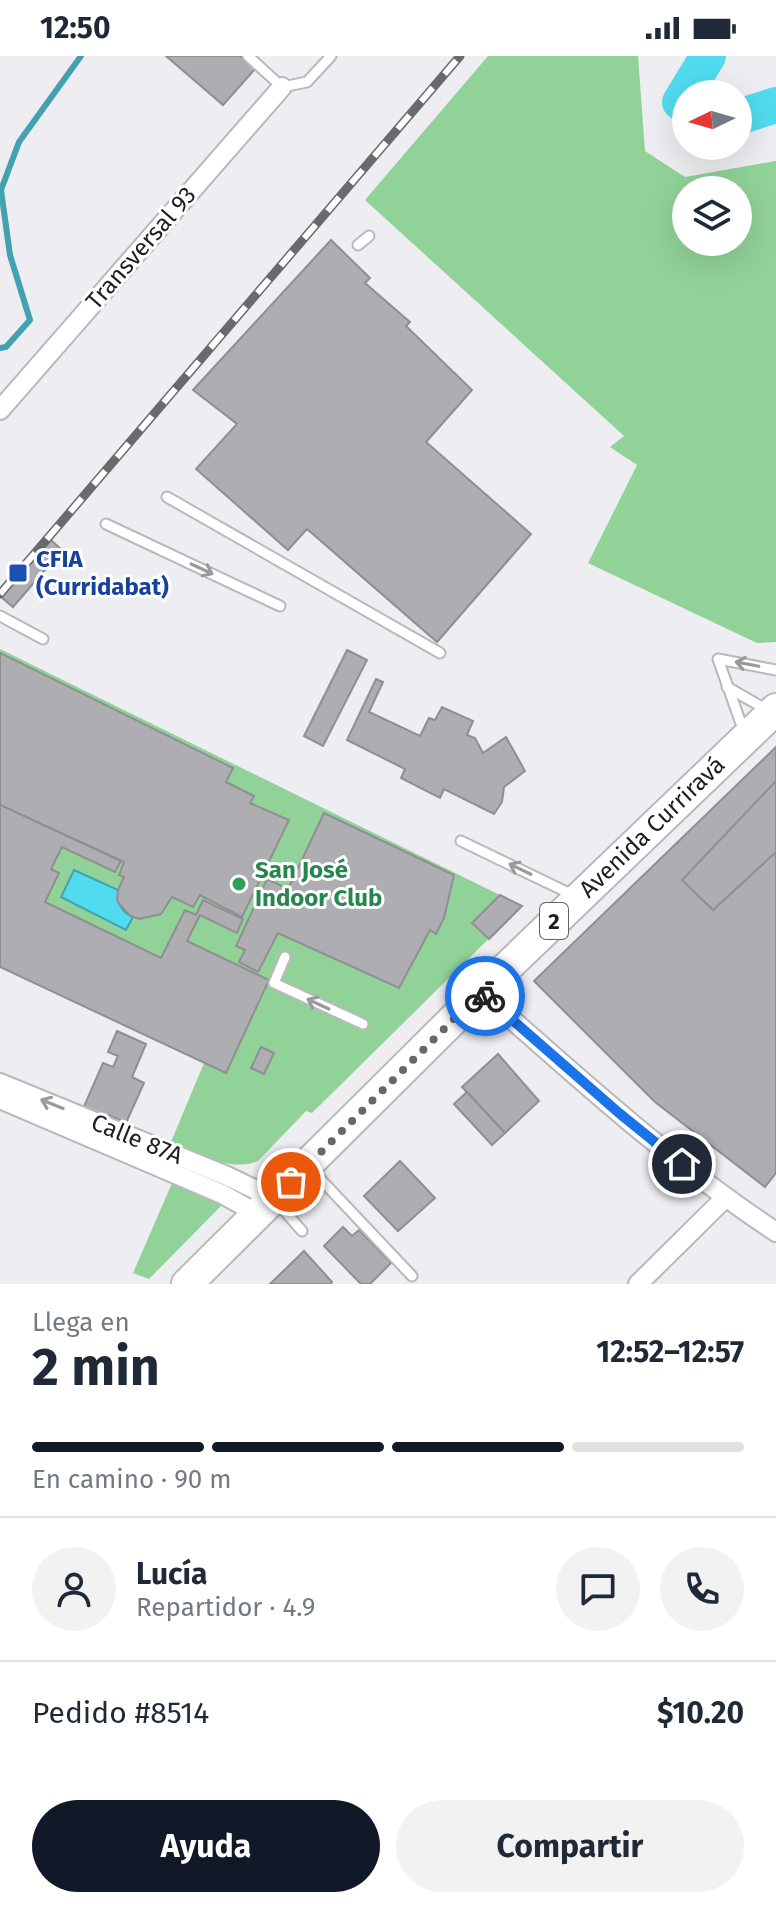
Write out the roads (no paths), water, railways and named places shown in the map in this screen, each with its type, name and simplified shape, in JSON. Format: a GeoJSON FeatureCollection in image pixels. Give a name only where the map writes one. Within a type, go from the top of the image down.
{"type":"FeatureCollection","features":[{"type":"Feature","properties":{"kind":"highway","name":"Avenida Curriravá"},"geometry":{"type":"LineString","coordinates":[[187,1284],[481,992],[774,711]]}},
{"type":"Feature","properties":{"kind":"street","name":"Transversal 93"},"geometry":{"type":"LineString","coordinates":[[0,410],[282,87]]}},
{"type":"Feature","properties":{"kind":"street"},"geometry":{"type":"LineString","coordinates":[[481,992],[619,1113],[725,1198],[776,1232]]}},
{"type":"Feature","properties":{"kind":"street","name":"Calle 87A"},"geometry":{"type":"LineString","coordinates":[[4,1092],[121,1141],[222,1194],[266,1206]]}},
{"type":"Feature","properties":{"kind":"street"},"geometry":{"type":"LineString","coordinates":[[638,1284],[725,1198]]}},
{"type":"Feature","properties":{"kind":"lane"},"geometry":{"type":"LineString","coordinates":[[248,56],[282,87],[307,82],[331,56]]}},
{"type":"Feature","properties":{"kind":"lane"},"geometry":{"type":"LineString","coordinates":[[358,245],[369,236]]}},
{"type":"Feature","properties":{"kind":"lane"},"geometry":{"type":"LineString","coordinates":[[167,497],[440,653]]}},
{"type":"Feature","properties":{"kind":"lane"},"geometry":{"type":"LineString","coordinates":[[106,524],[280,606]]}},
{"type":"Feature","properties":{"kind":"lane"},"geometry":{"type":"LineString","coordinates":[[0,616],[43,639]]}},
{"type":"Feature","properties":{"kind":"lane"},"geometry":{"type":"LineString","coordinates":[[746,737],[718,659],[776,670]]}},
{"type":"Feature","properties":{"kind":"lane"},"geometry":{"type":"LineString","coordinates":[[727,687],[774,711]]}},
{"type":"Feature","properties":{"kind":"lane"},"geometry":{"type":"LineString","coordinates":[[461,841],[578,898]]}},
{"type":"Feature","properties":{"kind":"lane"},"geometry":{"type":"LineString","coordinates":[[285,957],[274,983],[363,1024]]}},
{"type":"Feature","properties":{"kind":"lane"},"geometry":{"type":"LineString","coordinates":[[308,1165],[412,1276]]}},
{"type":"Feature","properties":{"kind":"lane"},"geometry":{"type":"LineString","coordinates":[[266,1206],[302,1231]]}},
{"type":"Feature","properties":{"kind":"water"},"geometry":{"type":"Polygon","coordinates":[[[74,870],[118,890],[121,906],[133,917],[126,930],[61,897],[74,870]]]}},
{"type":"Feature","properties":{"kind":"waterway"},"geometry":{"type":"LineString","coordinates":[[0,348],[6,347],[30,320],[10,255],[1,190],[19,142],[81,56]]}},
{"type":"Feature","properties":{"kind":"waterway"},"geometry":{"type":"LineString","coordinates":[[693,80],[708,56]]}},
{"type":"Feature","properties":{"kind":"waterway"},"geometry":{"type":"LineString","coordinates":[[752,113],[776,105]]}},
{"type":"Feature","properties":{"kind":"railway"},"geometry":{"type":"LineString","coordinates":[[0,594],[460,56]]}},
{"type":"Feature","properties":{"kind":"place","name":"CFIA (Curridabat)"},"geometry":{"type":"Point","coordinates":[18,573]}},
{"type":"Feature","properties":{"kind":"place","name":"San José Indoor Club"},"geometry":{"type":"Point","coordinates":[239,884]}}]}
